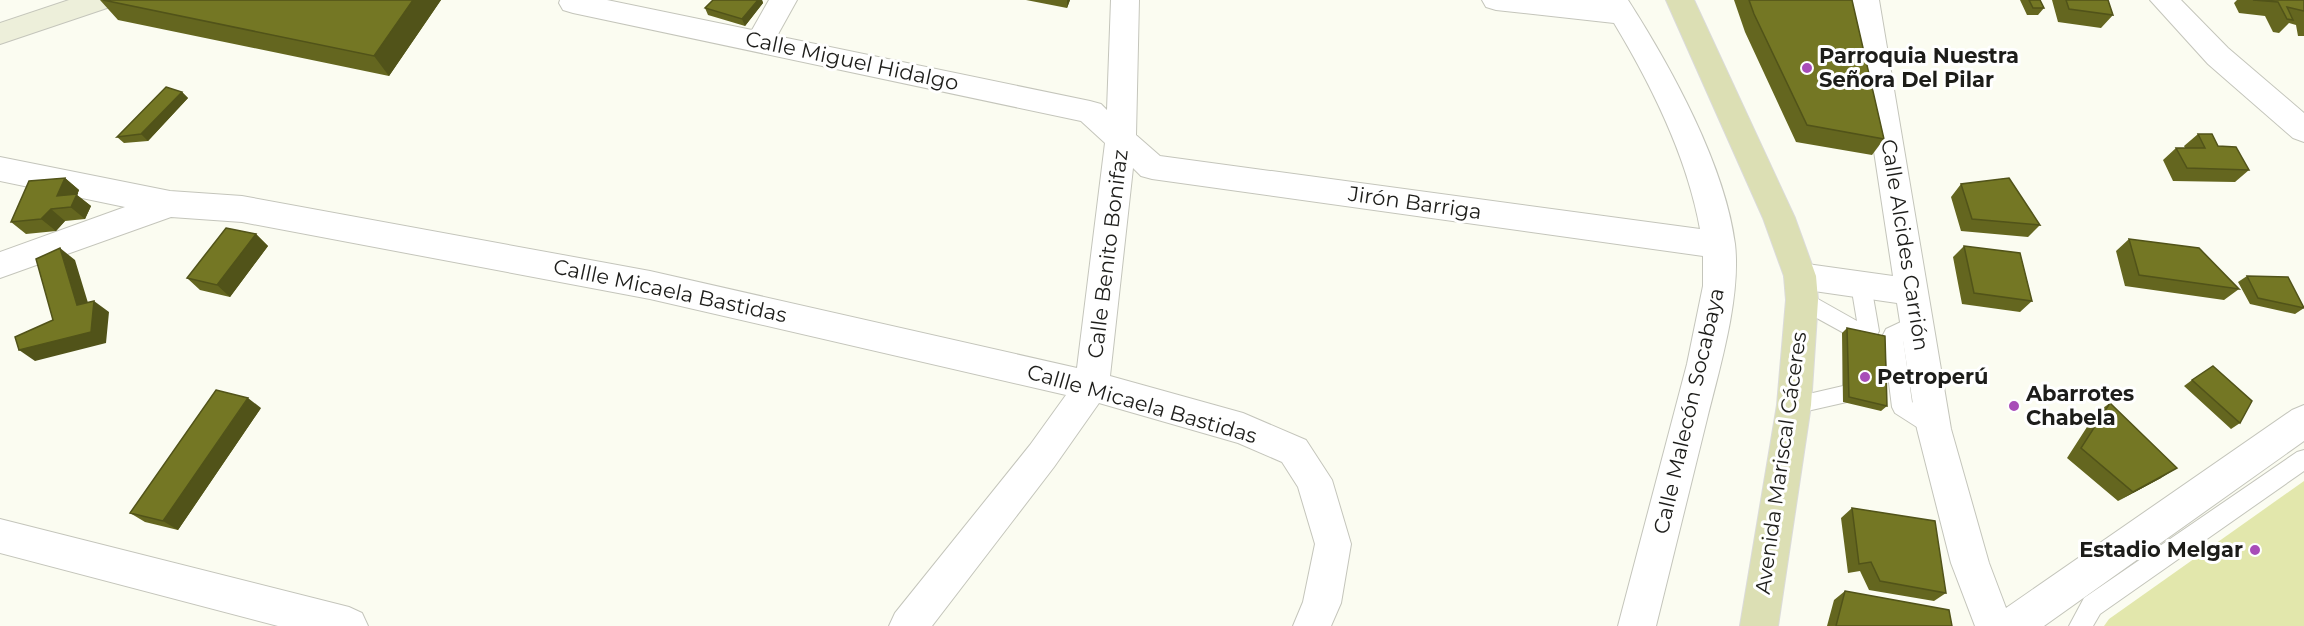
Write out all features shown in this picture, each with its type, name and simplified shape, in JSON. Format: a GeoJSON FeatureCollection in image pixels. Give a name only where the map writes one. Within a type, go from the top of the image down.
{"type":"FeatureCollection","features":[{"type":"Feature","properties":{"kind":"main road","name":"Avenida Mariscal Cáceres"},"geometry":{"type":"LineString","coordinates":[[1680,0],[1779,218],[1801,288],[1794,405],[1759,626]]}},
{"type":"Feature","properties":{"kind":"street"},"geometry":{"type":"LineString","coordinates":[[0,34],[100,0]]}},
{"type":"Feature","properties":{"kind":"street"},"geometry":{"type":"LineString","coordinates":[[760,41],[783,0]]}},
{"type":"Feature","properties":{"kind":"street","name":"Calle Benito Bonifaz"},"geometry":{"type":"LineString","coordinates":[[908,626],[1042,456],[1092,386],[1121,140],[1125,0]]}},
{"type":"Feature","properties":{"kind":"street"},"geometry":{"type":"LineString","coordinates":[[1496,0],[1618,7]]}},
{"type":"Feature","properties":{"kind":"street","name":"Calle Alcides Carrión"},"geometry":{"type":"LineString","coordinates":[[1865,0],[1908,316],[1934,429],[1970,563],[1994,626]]}},
{"type":"Feature","properties":{"kind":"street"},"geometry":{"type":"LineString","coordinates":[[2164,0],[2218,56],[2304,130]]}},
{"type":"Feature","properties":{"kind":"street","name":"Calle Miguel Hidalgo"},"geometry":{"type":"LineString","coordinates":[[573,1],[1090,112],[1121,140]]}},
{"type":"Feature","properties":{"kind":"street","name":"Calle Malecón Socabaya"},"geometry":{"type":"LineString","coordinates":[[1618,7],[1650,58],[1686,137],[1709,194],[1719,244],[1719,286],[1704,364],[1637,626]]}},
{"type":"Feature","properties":{"kind":"street","name":"Jirón Barriga"},"geometry":{"type":"LineString","coordinates":[[1121,140],[1152,167],[1719,244]]}},
{"type":"Feature","properties":{"kind":"street","name":"Callle Micaela Bastidas"},"geometry":{"type":"LineString","coordinates":[[0,169],[170,204],[242,210],[650,285],[1092,386],[1243,429],[1294,451],[1314,480],[1334,544],[1322,603],[1312,626]]}},
{"type":"Feature","properties":{"kind":"street"},"geometry":{"type":"LineString","coordinates":[[0,265],[170,204]]}},
{"type":"Feature","properties":{"kind":"street"},"geometry":{"type":"LineString","coordinates":[[1801,288],[1861,285],[1908,316]]}},
{"type":"Feature","properties":{"kind":"street"},"geometry":{"type":"LineString","coordinates":[[2012,626],[2304,421]]}},
{"type":"Feature","properties":{"kind":"street"},"geometry":{"type":"LineString","coordinates":[[4,542],[349,626]]}},
{"type":"Feature","properties":{"kind":"lane"},"geometry":{"type":"LineString","coordinates":[[1861,285],[1861,330],[1877,400]]}},
{"type":"Feature","properties":{"kind":"lane"},"geometry":{"type":"LineString","coordinates":[[1801,288],[1861,330]]}},
{"type":"Feature","properties":{"kind":"lane"},"geometry":{"type":"LineString","coordinates":[[1861,330],[1908,316]]}},
{"type":"Feature","properties":{"kind":"lane"},"geometry":{"type":"LineString","coordinates":[[1877,400],[1908,316]]}},
{"type":"Feature","properties":{"kind":"lane"},"geometry":{"type":"LineString","coordinates":[[1794,405],[1877,400],[1934,429]]}},
{"type":"Feature","properties":{"kind":"lane"},"geometry":{"type":"LineString","coordinates":[[2080,626],[2092,606],[2304,459]]}},
{"type":"Feature","properties":{"kind":"green space","name":"Estadio Melgar"},"geometry":{"type":"Polygon","coordinates":[[[2304,481],[2304,626],[2104,626],[2109,619],[2304,481]]]}},
{"type":"Feature","properties":{"kind":"building"},"geometry":{"type":"Polygon","coordinates":[[[103,0],[413,0],[374,56],[103,0]]]}},
{"type":"Feature","properties":{"kind":"building"},"geometry":{"type":"Polygon","coordinates":[[[713,0],[758,0],[742,19],[705,8],[713,0]]]}},
{"type":"Feature","properties":{"kind":"building","name":"Parroquia Nuestra Señora Del Pilar"},"geometry":{"type":"Polygon","coordinates":[[[1749,0],[1852,0],[1884,139],[1807,125],[1749,0]]]}},
{"type":"Feature","properties":{"kind":"building"},"geometry":{"type":"Polygon","coordinates":[[[2029,0],[2040,0],[2044,8],[2033,8],[2029,0]]]}},
{"type":"Feature","properties":{"kind":"building"},"geometry":{"type":"Polygon","coordinates":[[[2066,0],[2108,0],[2113,15],[2069,9],[2066,0]]]}},
{"type":"Feature","properties":{"kind":"building"},"geometry":{"type":"Polygon","coordinates":[[[2253,0],[2304,0],[2304,11],[2287,7],[2293,20],[2287,19],[2278,2],[2253,0]]]}},
{"type":"Feature","properties":{"kind":"building"},"geometry":{"type":"Polygon","coordinates":[[[166,87],[182,92],[141,134],[117,137],[166,87]]]}},
{"type":"Feature","properties":{"kind":"building"},"geometry":{"type":"Polygon","coordinates":[[[2198,134],[2212,134],[2218,146],[2236,147],[2249,170],[2187,168],[2176,148],[2205,148],[2198,134]]]}},
{"type":"Feature","properties":{"kind":"building"},"geometry":{"type":"Polygon","coordinates":[[[65,178],[57,196],[77,194],[71,207],[51,209],[41,219],[11,222],[29,181],[65,178]]]}},
{"type":"Feature","properties":{"kind":"building"},"geometry":{"type":"Polygon","coordinates":[[[2009,178],[2040,225],[1972,219],[1961,184],[2009,178]]]}},
{"type":"Feature","properties":{"kind":"building"},"geometry":{"type":"Polygon","coordinates":[[[226,228],[256,234],[217,285],[187,278],[226,228]]]}},
{"type":"Feature","properties":{"kind":"building"},"geometry":{"type":"Polygon","coordinates":[[[2129,239],[2199,248],[2239,289],[2139,275],[2129,239]]]}},
{"type":"Feature","properties":{"kind":"building"},"geometry":{"type":"Polygon","coordinates":[[[1964,246],[2020,253],[2032,301],[1974,293],[1964,246]]]}},
{"type":"Feature","properties":{"kind":"building"},"geometry":{"type":"Polygon","coordinates":[[[60,248],[77,305],[94,301],[91,332],[19,350],[15,337],[53,320],[36,259],[60,248]]]}},
{"type":"Feature","properties":{"kind":"building"},"geometry":{"type":"Polygon","coordinates":[[[2247,276],[2288,277],[2304,308],[2258,298],[2247,276]]]}},
{"type":"Feature","properties":{"kind":"building"},"geometry":{"type":"Polygon","coordinates":[[[1847,328],[1885,336],[1887,406],[1849,397],[1847,328]]]}},
{"type":"Feature","properties":{"kind":"building"},"geometry":{"type":"Polygon","coordinates":[[[2213,366],[2252,401],[2240,423],[2192,380],[2213,366]]]}},
{"type":"Feature","properties":{"kind":"building"},"geometry":{"type":"Polygon","coordinates":[[[216,390],[248,398],[163,521],[130,513],[216,390]]]}},
{"type":"Feature","properties":{"kind":"building"},"geometry":{"type":"Polygon","coordinates":[[[2110,403],[2177,468],[2133,492],[2081,448],[2110,403]]]}},
{"type":"Feature","properties":{"kind":"building"},"geometry":{"type":"Polygon","coordinates":[[[1852,508],[1935,521],[1946,593],[1880,581],[1871,562],[1859,564],[1852,508]]]}},
{"type":"Feature","properties":{"kind":"building"},"geometry":{"type":"Polygon","coordinates":[[[1845,591],[1949,610],[1952,626],[1836,626],[1845,591]]]}},
{"type":"Feature","properties":{"kind":"place","name":"Parroquia Nuestra Señora Del Pilar"},"geometry":{"type":"Point","coordinates":[1807,68]}},
{"type":"Feature","properties":{"kind":"place","name":"Petroperú"},"geometry":{"type":"Point","coordinates":[1865,377]}},
{"type":"Feature","properties":{"kind":"place","name":"Abarrotes Chabela"},"geometry":{"type":"Point","coordinates":[2014,406]}},
{"type":"Feature","properties":{"kind":"place","name":"Estadio Melgar"},"geometry":{"type":"Point","coordinates":[2255,550]}}]}
